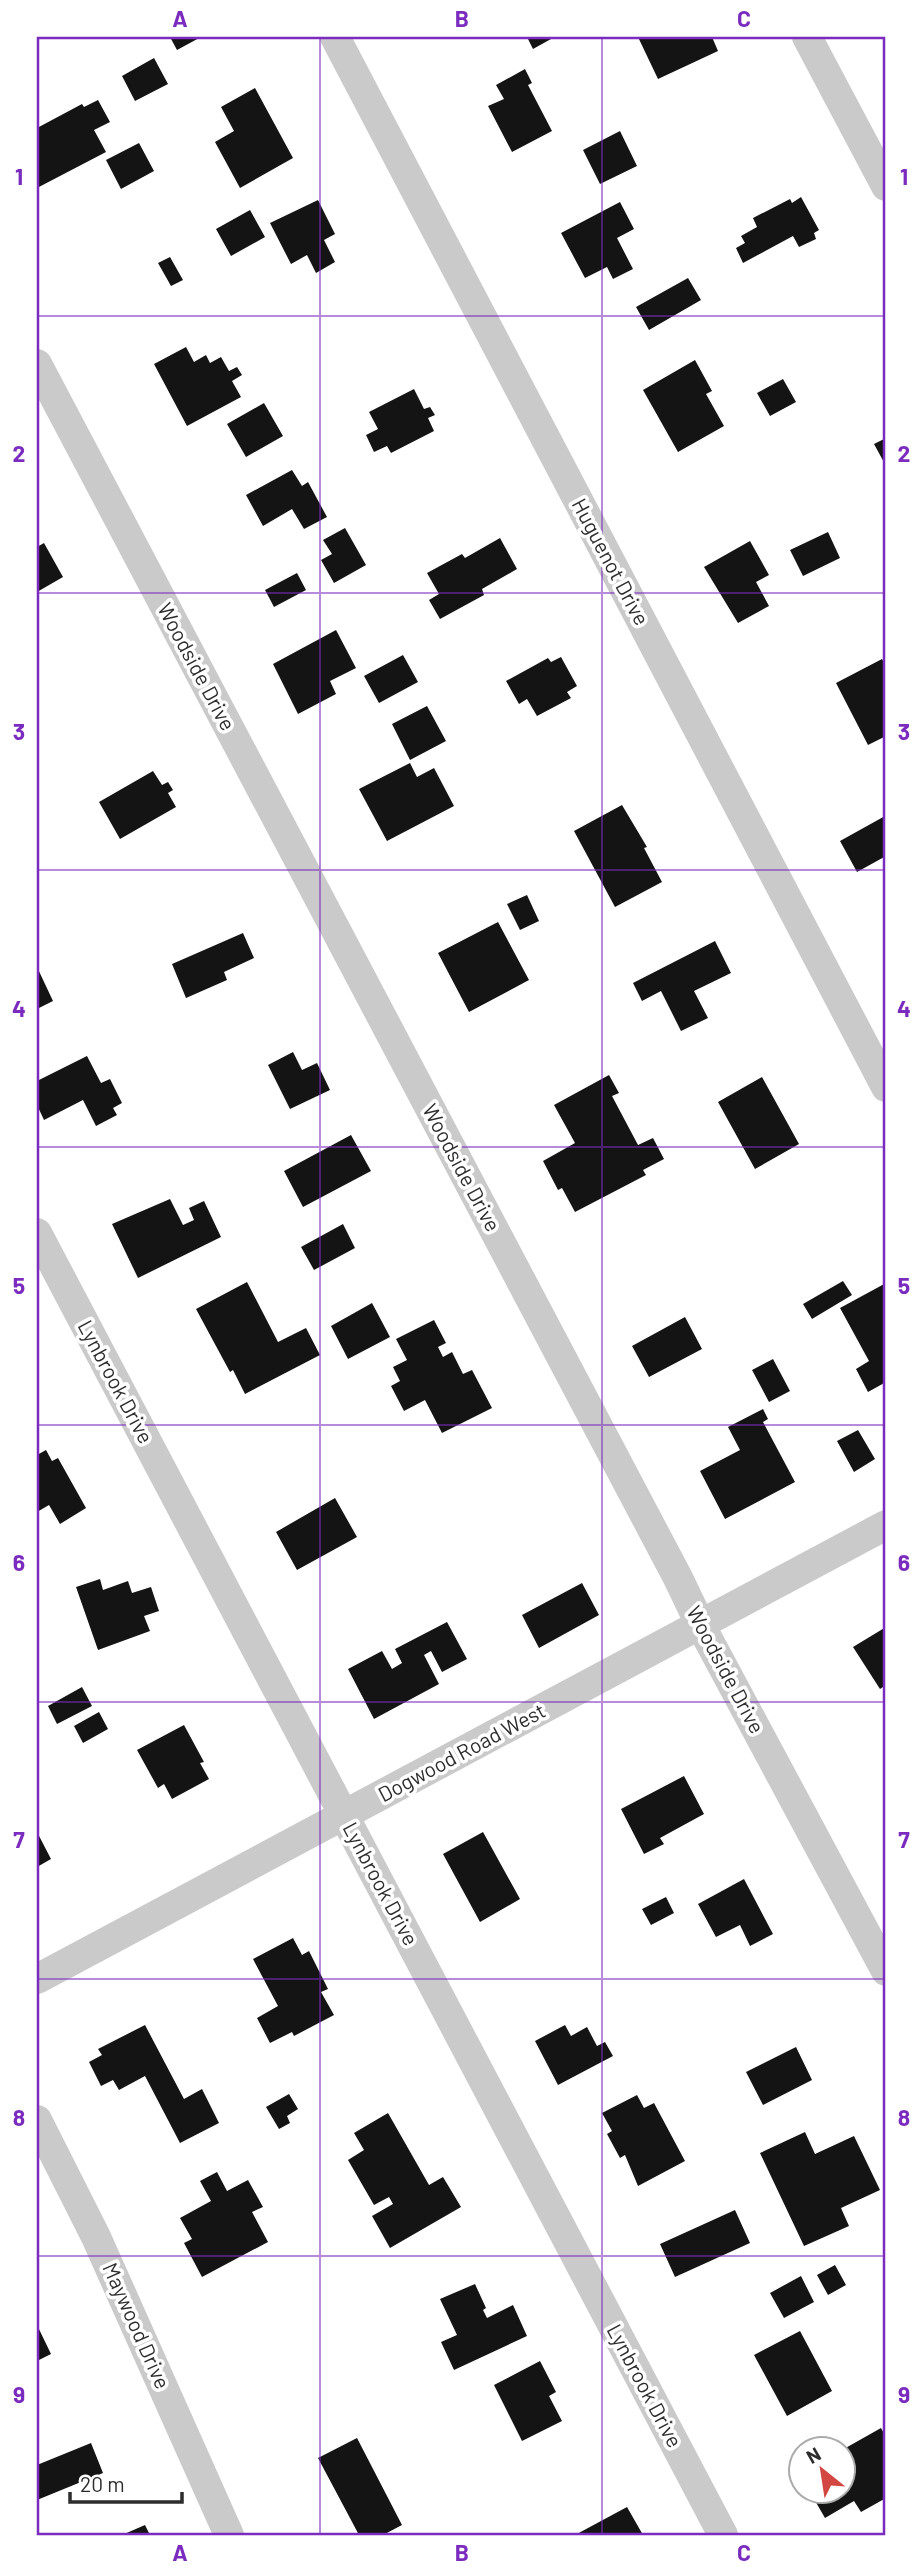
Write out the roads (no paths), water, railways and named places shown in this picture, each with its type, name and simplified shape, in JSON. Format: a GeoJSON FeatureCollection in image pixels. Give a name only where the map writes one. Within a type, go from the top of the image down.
{"type":"FeatureCollection","features":[{"type":"Feature","properties":{"kind":"street","name":"Huguenot Drive"},"geometry":{"type":"LineString","coordinates":[[335,37],[886,1087]]}},
{"type":"Feature","properties":{"kind":"street"},"geometry":{"type":"LineString","coordinates":[[807,37],[886,186]]}},
{"type":"Feature","properties":{"kind":"street","name":"Woodside Drive"},"geometry":{"type":"LineString","coordinates":[[37,364],[659,1541],[701,1626],[886,1971]]}},
{"type":"Feature","properties":{"kind":"street","name":"Lynbrook Drive"},"geometry":{"type":"LineString","coordinates":[[37,1233],[723,2535]]}},
{"type":"Feature","properties":{"kind":"street","name":"Dogwood Road West"},"geometry":{"type":"LineString","coordinates":[[37,1979],[886,1525]]}},
{"type":"Feature","properties":{"kind":"street","name":"Maywood Drive"},"geometry":{"type":"LineString","coordinates":[[37,2120],[96,2237],[229,2535]]}}]}
